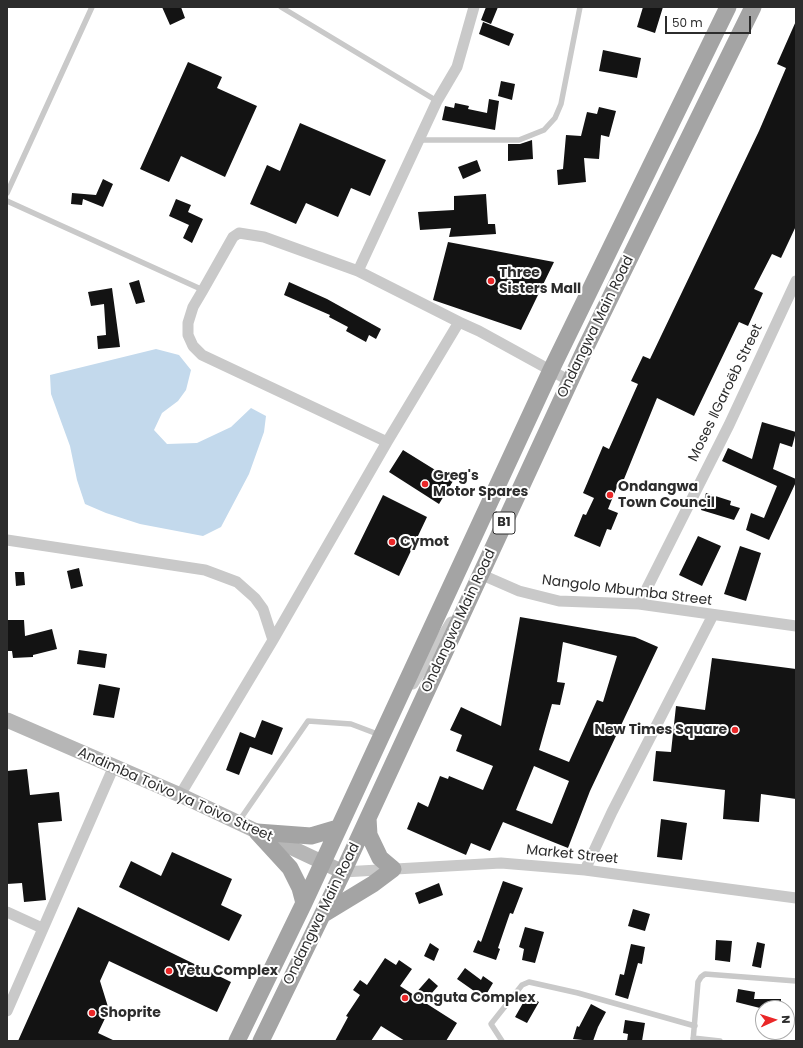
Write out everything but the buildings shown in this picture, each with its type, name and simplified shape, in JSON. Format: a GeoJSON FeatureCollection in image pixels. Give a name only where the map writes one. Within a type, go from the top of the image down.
{"type":"FeatureCollection","features":[{"type":"Feature","properties":{"kind":"main road","name":"Ondangwa Main Road"},"geometry":{"type":"LineString","coordinates":[[237,1041],[304,903],[551,370],[728,7]]}},
{"type":"Feature","properties":{"kind":"main road","name":"Ondangwa Main Road"},"geometry":{"type":"LineString","coordinates":[[261,1041],[343,872],[570,381],[753,7]]}},
{"type":"Feature","properties":{"kind":"main road"},"geometry":{"type":"LineString","coordinates":[[322,915],[373,884],[393,869],[380,858],[377,852],[369,835],[368,818]]}},
{"type":"Feature","properties":{"kind":"main road"},"geometry":{"type":"LineString","coordinates":[[257,832],[311,836],[338,828]]}},
{"type":"Feature","properties":{"kind":"main road"},"geometry":{"type":"LineString","coordinates":[[257,832],[290,868],[300,888],[304,903]]}},
{"type":"Feature","properties":{"kind":"street"},"geometry":{"type":"LineString","coordinates":[[358,271],[437,101],[457,68],[474,7]]}},
{"type":"Feature","properties":{"kind":"street"},"geometry":{"type":"LineString","coordinates":[[387,442],[202,355],[193,346],[188,335],[188,323],[193,308],[233,237],[239,233],[264,237],[358,271],[460,322],[570,381]]}},
{"type":"Feature","properties":{"kind":"street","name":"Moses ǁGaroëb Street"},"geometry":{"type":"LineString","coordinates":[[639,604],[729,425],[796,281]]}},
{"type":"Feature","properties":{"kind":"street"},"geometry":{"type":"LineString","coordinates":[[180,796],[273,640],[387,442],[460,322]]}},
{"type":"Feature","properties":{"kind":"street"},"geometry":{"type":"LineString","coordinates":[[7,540],[205,570],[237,582],[255,598],[263,609],[273,640]]}},
{"type":"Feature","properties":{"kind":"street"},"geometry":{"type":"LineString","coordinates":[[381,736],[480,574]]}},
{"type":"Feature","properties":{"kind":"street","name":"Nangolo Mbumba Street"},"geometry":{"type":"LineString","coordinates":[[480,574],[519,591],[559,601],[639,604],[713,616],[796,626]]}},
{"type":"Feature","properties":{"kind":"street"},"geometry":{"type":"LineString","coordinates":[[585,870],[612,812],[713,616]]}},
{"type":"Feature","properties":{"kind":"street","name":"Andimba Toivo ya Toivo Street"},"geometry":{"type":"LineString","coordinates":[[7,720],[114,766],[343,872]]}},
{"type":"Feature","properties":{"kind":"street"},"geometry":{"type":"LineString","coordinates":[[7,1011],[114,766]]}},
{"type":"Feature","properties":{"kind":"street","name":"Market Street"},"geometry":{"type":"LineString","coordinates":[[343,872],[501,863],[585,870],[796,898]]}},
{"type":"Feature","properties":{"kind":"street"},"geometry":{"type":"LineString","coordinates":[[7,912],[42,928]]}},
{"type":"Feature","properties":{"kind":"lane"},"geometry":{"type":"LineString","coordinates":[[7,193],[92,7]]}},
{"type":"Feature","properties":{"kind":"lane"},"geometry":{"type":"LineString","coordinates":[[281,7],[437,101]]}},
{"type":"Feature","properties":{"kind":"lane"},"geometry":{"type":"LineString","coordinates":[[419,140],[519,140],[544,130],[555,118],[561,104],[580,7]]}},
{"type":"Feature","properties":{"kind":"lane"},"geometry":{"type":"LineString","coordinates":[[7,201],[202,290]]}},
{"type":"Feature","properties":{"kind":"lane"},"geometry":{"type":"LineString","coordinates":[[238,823],[308,721],[351,724],[381,736]]}},
{"type":"Feature","properties":{"kind":"lane"},"geometry":{"type":"LineString","coordinates":[[720,1041],[693,1040],[698,982],[700,977],[705,974],[796,981]]}},
{"type":"Feature","properties":{"kind":"lane"},"geometry":{"type":"LineString","coordinates":[[502,1041],[491,1024],[522,985],[529,982],[578,993],[694,1026]]}},
{"type":"Feature","properties":{"kind":"water"},"geometry":{"type":"Polygon","coordinates":[[[156,349],[179,355],[191,370],[186,390],[178,401],[162,413],[154,430],[167,444],[197,443],[231,427],[251,408],[266,416],[264,432],[249,474],[221,527],[203,536],[140,524],[106,513],[85,504],[77,480],[70,446],[51,394],[50,375],[156,349]]]}},
{"type":"Feature","properties":{"kind":"place","name":"Three Sisters Mall"},"geometry":{"type":"Point","coordinates":[491,281]}},
{"type":"Feature","properties":{"kind":"place","name":"Greg's Motor Spares"},"geometry":{"type":"Point","coordinates":[425,484]}},
{"type":"Feature","properties":{"kind":"place","name":"Ondangwa Town Council"},"geometry":{"type":"Point","coordinates":[610,495]}},
{"type":"Feature","properties":{"kind":"place","name":"Cymot"},"geometry":{"type":"Point","coordinates":[392,542]}},
{"type":"Feature","properties":{"kind":"place","name":"New Times Square"},"geometry":{"type":"Point","coordinates":[735,730]}},
{"type":"Feature","properties":{"kind":"place","name":"Yetu Complex"},"geometry":{"type":"Point","coordinates":[169,971]}},
{"type":"Feature","properties":{"kind":"place","name":"Onguta Complex"},"geometry":{"type":"Point","coordinates":[405,998]}},
{"type":"Feature","properties":{"kind":"place","name":"Shoprite"},"geometry":{"type":"Point","coordinates":[92,1013]}}]}
